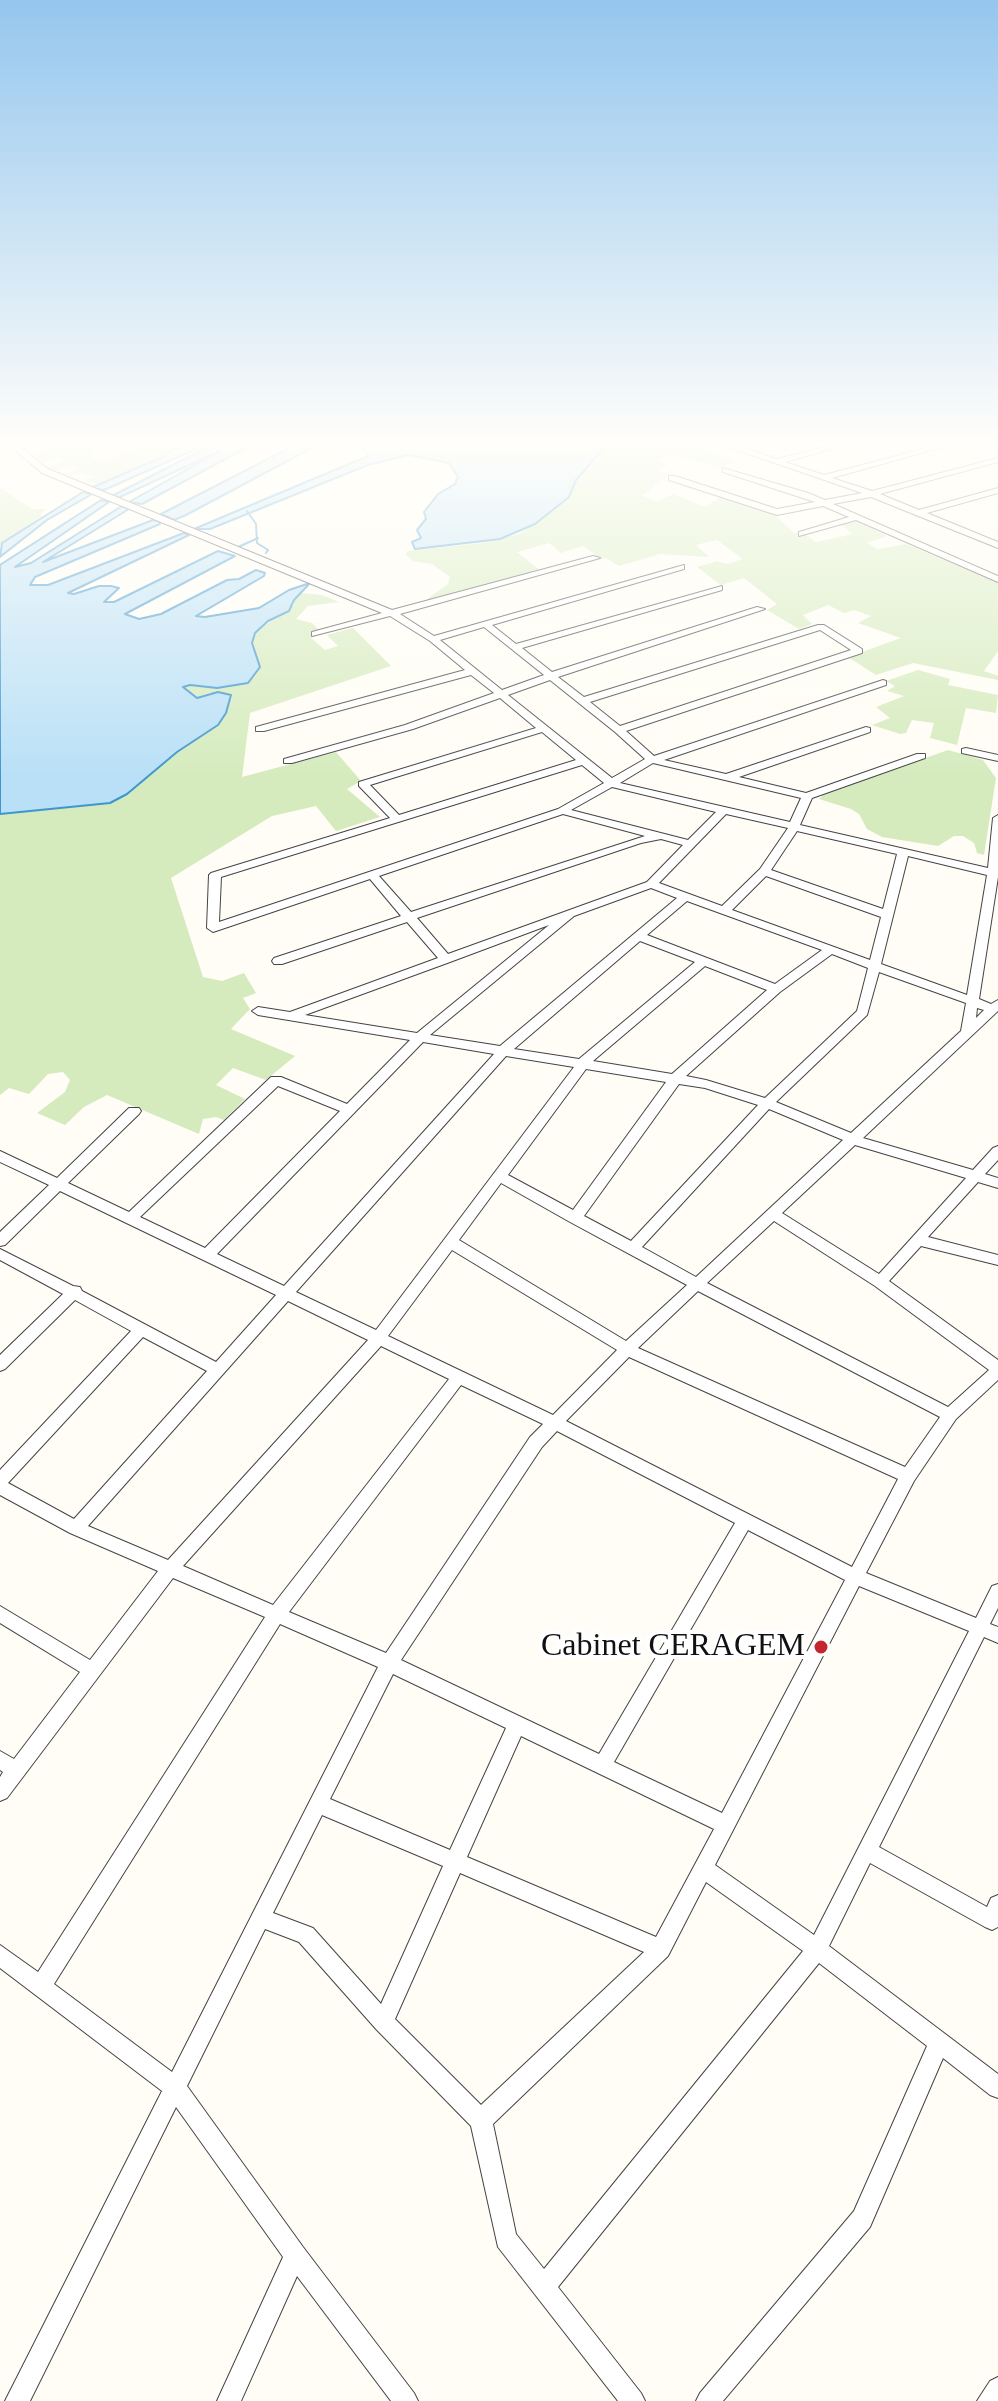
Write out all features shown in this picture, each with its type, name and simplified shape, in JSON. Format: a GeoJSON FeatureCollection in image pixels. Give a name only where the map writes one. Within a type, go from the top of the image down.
{"type":"FeatureCollection","features":[{"type":"Feature","properties":{"kind":"street"},"geometry":{"type":"LineString","coordinates":[[247,554],[395,615],[433,639],[612,784],[793,829],[995,874]]}},
{"type":"Feature","properties":{"kind":"street"},"geometry":{"type":"LineString","coordinates":[[940,554],[998,579]]}},
{"type":"Feature","properties":{"kind":"street"},"geometry":{"type":"LineString","coordinates":[[315,634],[395,615],[596,558]]}},
{"type":"Feature","properties":{"kind":"street"},"geometry":{"type":"LineString","coordinates":[[433,639],[681,567]]}},
{"type":"Feature","properties":{"kind":"street"},"geometry":{"type":"LineString","coordinates":[[515,647],[719,588]]}},
{"type":"Feature","properties":{"kind":"street"},"geometry":{"type":"LineString","coordinates":[[288,761],[409,727],[551,676],[760,609]]}},
{"type":"Feature","properties":{"kind":"street"},"geometry":{"type":"LineString","coordinates":[[484,623],[652,760],[807,796],[921,756]]}},
{"type":"Feature","properties":{"kind":"street"},"geometry":{"type":"LineString","coordinates":[[583,701],[821,627],[859,651],[619,730]]}},
{"type":"Feature","properties":{"kind":"street"},"geometry":{"type":"LineString","coordinates":[[260,729],[473,671]]}},
{"type":"Feature","properties":{"kind":"street"},"geometry":{"type":"LineString","coordinates":[[582,762],[215,875],[213,928],[562,811],[652,760],[883,683]]}},
{"type":"Feature","properties":{"kind":"street"},"geometry":{"type":"LineString","coordinates":[[396,818],[363,784],[542,729]]}},
{"type":"Feature","properties":{"kind":"street"},"geometry":{"type":"LineString","coordinates":[[728,777],[866,730]]}},
{"type":"Feature","properties":{"kind":"street"},"geometry":{"type":"LineString","coordinates":[[966,751],[998,758]]}},
{"type":"Feature","properties":{"kind":"street"},"geometry":{"type":"LineString","coordinates":[[724,911],[764,871],[793,829],[807,796]]}},
{"type":"Feature","properties":{"kind":"street"},"geometry":{"type":"LineString","coordinates":[[562,811],[688,843]]}},
{"type":"Feature","properties":{"kind":"street"},"geometry":{"type":"LineString","coordinates":[[290,1016],[651,884],[688,843],[723,811]]}},
{"type":"Feature","properties":{"kind":"street"},"geometry":{"type":"LineString","coordinates":[[967,1033],[995,874],[998,818]]}},
{"type":"Feature","properties":{"kind":"street"},"geometry":{"type":"LineString","coordinates":[[278,961],[639,840],[661,836]]}},
{"type":"Feature","properties":{"kind":"street"},"geometry":{"type":"LineString","coordinates":[[632,1249],[767,1103],[863,1012],[903,853]]}},
{"type":"Feature","properties":{"kind":"street"},"geometry":{"type":"LineString","coordinates":[[764,871],[888,915]]}},
{"type":"Feature","properties":{"kind":"street"},"geometry":{"type":"LineString","coordinates":[[371,874],[446,959]]}},
{"type":"Feature","properties":{"kind":"street"},"geometry":{"type":"LineString","coordinates":[[651,884],[971,1002],[995,1007]]}},
{"type":"Feature","properties":{"kind":"street"},"geometry":{"type":"LineString","coordinates":[[76,1528],[504,1050],[685,897]]}},
{"type":"Feature","properties":{"kind":"street"},"geometry":{"type":"LineString","coordinates":[[206,1256],[421,1036],[570,914]]}},
{"type":"Feature","properties":{"kind":"street"},"geometry":{"type":"LineString","coordinates":[[982,934],[998,940]]}},
{"type":"Feature","properties":{"kind":"street"},"geometry":{"type":"LineString","coordinates":[[638,936],[776,989]]}},
{"type":"Feature","properties":{"kind":"street"},"geometry":{"type":"LineString","coordinates":[[575,1218],[676,1078],[776,989],[830,950]]}},
{"type":"Feature","properties":{"kind":"street"},"geometry":{"type":"LineString","coordinates":[[0,1792],[8,1765],[92,1670],[170,1569],[378,1339],[583,1063],[705,960]]}},
{"type":"Feature","properties":{"kind":"street"},"geometry":{"type":"LineString","coordinates":[[17,2401],[389,1663],[536,1442],[627,1349],[775,1215],[995,1007]]}},
{"type":"Feature","properties":{"kind":"street"},"geometry":{"type":"LineString","coordinates":[[258,1011],[676,1078],[767,1103],[855,1140],[998,1183]]}},
{"type":"Feature","properties":{"kind":"street"},"geometry":{"type":"LineString","coordinates":[[130,1219],[276,1080],[349,1110]]}},
{"type":"Feature","properties":{"kind":"street"},"geometry":{"type":"LineString","coordinates":[[0,1241],[134,1111]]}},
{"type":"Feature","properties":{"kind":"street"},"geometry":{"type":"LineString","coordinates":[[880,1282],[998,1151]]}},
{"type":"Feature","properties":{"kind":"street"},"geometry":{"type":"LineString","coordinates":[[0,1156],[555,1423],[854,1576],[980,1625],[998,1635]]}},
{"type":"Feature","properties":{"kind":"street"},"geometry":{"type":"LineString","coordinates":[[501,1177],[699,1285],[950,1415]]}},
{"type":"Feature","properties":{"kind":"street"},"geometry":{"type":"LineString","coordinates":[[481,2120],[661,1949],[908,1476],[950,1415],[998,1370],[880,1282],[775,1215]]}},
{"type":"Feature","properties":{"kind":"street"},"geometry":{"type":"LineString","coordinates":[[918,1240],[998,1260]]}},
{"type":"Feature","properties":{"kind":"street"},"geometry":{"type":"LineString","coordinates":[[451,1242],[627,1349],[908,1476]]}},
{"type":"Feature","properties":{"kind":"street"},"geometry":{"type":"LineString","coordinates":[[0,1254],[75,1291],[218,1370]]}},
{"type":"Feature","properties":{"kind":"street"},"geometry":{"type":"LineString","coordinates":[[0,1365],[75,1291]]}},
{"type":"Feature","properties":{"kind":"street"},"geometry":{"type":"LineString","coordinates":[[0,1481],[142,1329]]}},
{"type":"Feature","properties":{"kind":"street"},"geometry":{"type":"LineString","coordinates":[[41,1986],[275,1616],[458,1378]]}},
{"type":"Feature","properties":{"kind":"street"},"geometry":{"type":"LineString","coordinates":[[0,1487],[76,1528],[389,1663],[726,1825]]}},
{"type":"Feature","properties":{"kind":"street"},"geometry":{"type":"LineString","coordinates":[[602,1766],[745,1520]]}},
{"type":"Feature","properties":{"kind":"street"},"geometry":{"type":"LineString","coordinates":[[544,2287],[817,1949],[998,1591]]}},
{"type":"Feature","properties":{"kind":"street"},"geometry":{"type":"LineString","coordinates":[[0,1614],[92,1670]]}},
{"type":"Feature","properties":{"kind":"street"},"geometry":{"type":"LineString","coordinates":[[383,2022],[516,1726]]}},
{"type":"Feature","properties":{"kind":"street"},"geometry":{"type":"LineString","coordinates":[[319,1804],[661,1949]]}},
{"type":"Feature","properties":{"kind":"street"},"geometry":{"type":"LineString","coordinates":[[867,1851],[992,1920],[998,1905]]}},
{"type":"Feature","properties":{"kind":"street"},"geometry":{"type":"LineString","coordinates":[[702,1867],[817,1949],[998,2087]]}},
{"type":"Feature","properties":{"kind":"street"},"geometry":{"type":"LineString","coordinates":[[261,1918],[306,1935],[383,2022],[481,2120],[506,2239],[633,2401]]}},
{"type":"Feature","properties":{"kind":"street"},"geometry":{"type":"LineString","coordinates":[[0,1955],[176,2089],[295,2255],[406,2401]]}},
{"type":"Feature","properties":{"kind":"street"},"geometry":{"type":"LineString","coordinates":[[708,2401],[862,2219],[939,2043]]}},
{"type":"Feature","properties":{"kind":"street"},"geometry":{"type":"LineString","coordinates":[[229,2401],[295,2255]]}},
{"type":"Feature","properties":{"kind":"street"},"geometry":{"type":"LineString","coordinates":[[989,2401],[998,2389]]}},
{"type":"Feature","properties":{"kind":"green space"},"geometry":{"type":"Polygon","coordinates":[[[520,554],[540,570],[430,600],[427,599],[448,584],[450,577],[432,564],[413,561],[406,555],[520,554]]]}},
{"type":"Feature","properties":{"kind":"green space"},"geometry":{"type":"Polygon","coordinates":[[[594,554],[660,554],[619,566],[606,558],[601,559],[594,554]]]}},
{"type":"Feature","properties":{"kind":"green space"},"geometry":{"type":"Polygon","coordinates":[[[661,554],[706,554],[709,557],[661,554]]]}},
{"type":"Feature","properties":{"kind":"green space"},"geometry":{"type":"Polygon","coordinates":[[[736,554],[930,554],[998,583],[998,651],[984,671],[998,676],[998,680],[913,663],[876,675],[848,657],[901,638],[858,623],[871,616],[854,610],[844,613],[828,605],[803,615],[812,624],[799,629],[767,610],[777,604],[744,578],[721,585],[697,567],[717,561],[727,564],[743,559],[736,554]]]}},
{"type":"Feature","properties":{"kind":"green space"},"geometry":{"type":"Polygon","coordinates":[[[301,593],[322,595],[339,602],[308,606],[296,619],[312,623],[320,631],[311,638],[325,650],[338,646],[327,635],[353,628],[391,666],[250,713],[242,777],[336,752],[361,781],[347,789],[380,817],[336,831],[316,806],[272,816],[171,878],[203,977],[222,981],[244,973],[256,993],[243,998],[250,1009],[231,1029],[295,1056],[266,1080],[233,1068],[216,1085],[245,1099],[224,1120],[216,1117],[203,1119],[199,1134],[107,1095],[84,1107],[65,1125],[37,1113],[65,1092],[70,1080],[63,1072],[48,1074],[29,1094],[9,1088],[0,1095],[0,814],[109,803],[127,794],[177,752],[218,726],[232,697],[209,693],[197,698],[182,688],[190,685],[210,688],[253,647],[253,638],[258,630],[294,605],[294,600],[301,593]]]}},
{"type":"Feature","properties":{"kind":"green space"},"geometry":{"type":"Polygon","coordinates":[[[918,670],[950,679],[948,685],[998,695],[996,713],[966,708],[957,745],[930,738],[934,723],[912,720],[906,733],[900,734],[872,725],[890,718],[876,707],[904,696],[887,691],[895,686],[886,681],[918,670]]]}},
{"type":"Feature","properties":{"kind":"green space"},"geometry":{"type":"Polygon","coordinates":[[[948,750],[983,760],[996,778],[984,855],[977,853],[974,843],[963,836],[954,836],[938,846],[882,837],[867,829],[859,814],[851,809],[819,799],[824,794],[948,750]]]}},
{"type":"Feature","properties":{"kind":"water"},"geometry":{"type":"Polygon","coordinates":[[[17,554],[34,554],[15,567],[31,563],[45,554],[56,554],[43,562],[64,554],[89,554],[35,577],[30,585],[48,585],[129,554],[149,554],[68,593],[111,586],[119,588],[104,602],[114,602],[212,554],[235,556],[125,614],[139,619],[161,614],[227,580],[239,579],[256,570],[265,573],[264,576],[196,616],[259,608],[289,590],[310,583],[294,600],[289,611],[268,621],[255,633],[252,643],[260,667],[248,683],[217,688],[183,687],[197,698],[218,692],[231,695],[226,713],[218,725],[177,752],[127,794],[110,803],[0,814],[0,565],[17,554]]]}},
{"type":"Feature","properties":{"kind":"place","name":"Cabinet CERAGEM"},"geometry":{"type":"Point","coordinates":[821,1647]}}]}
